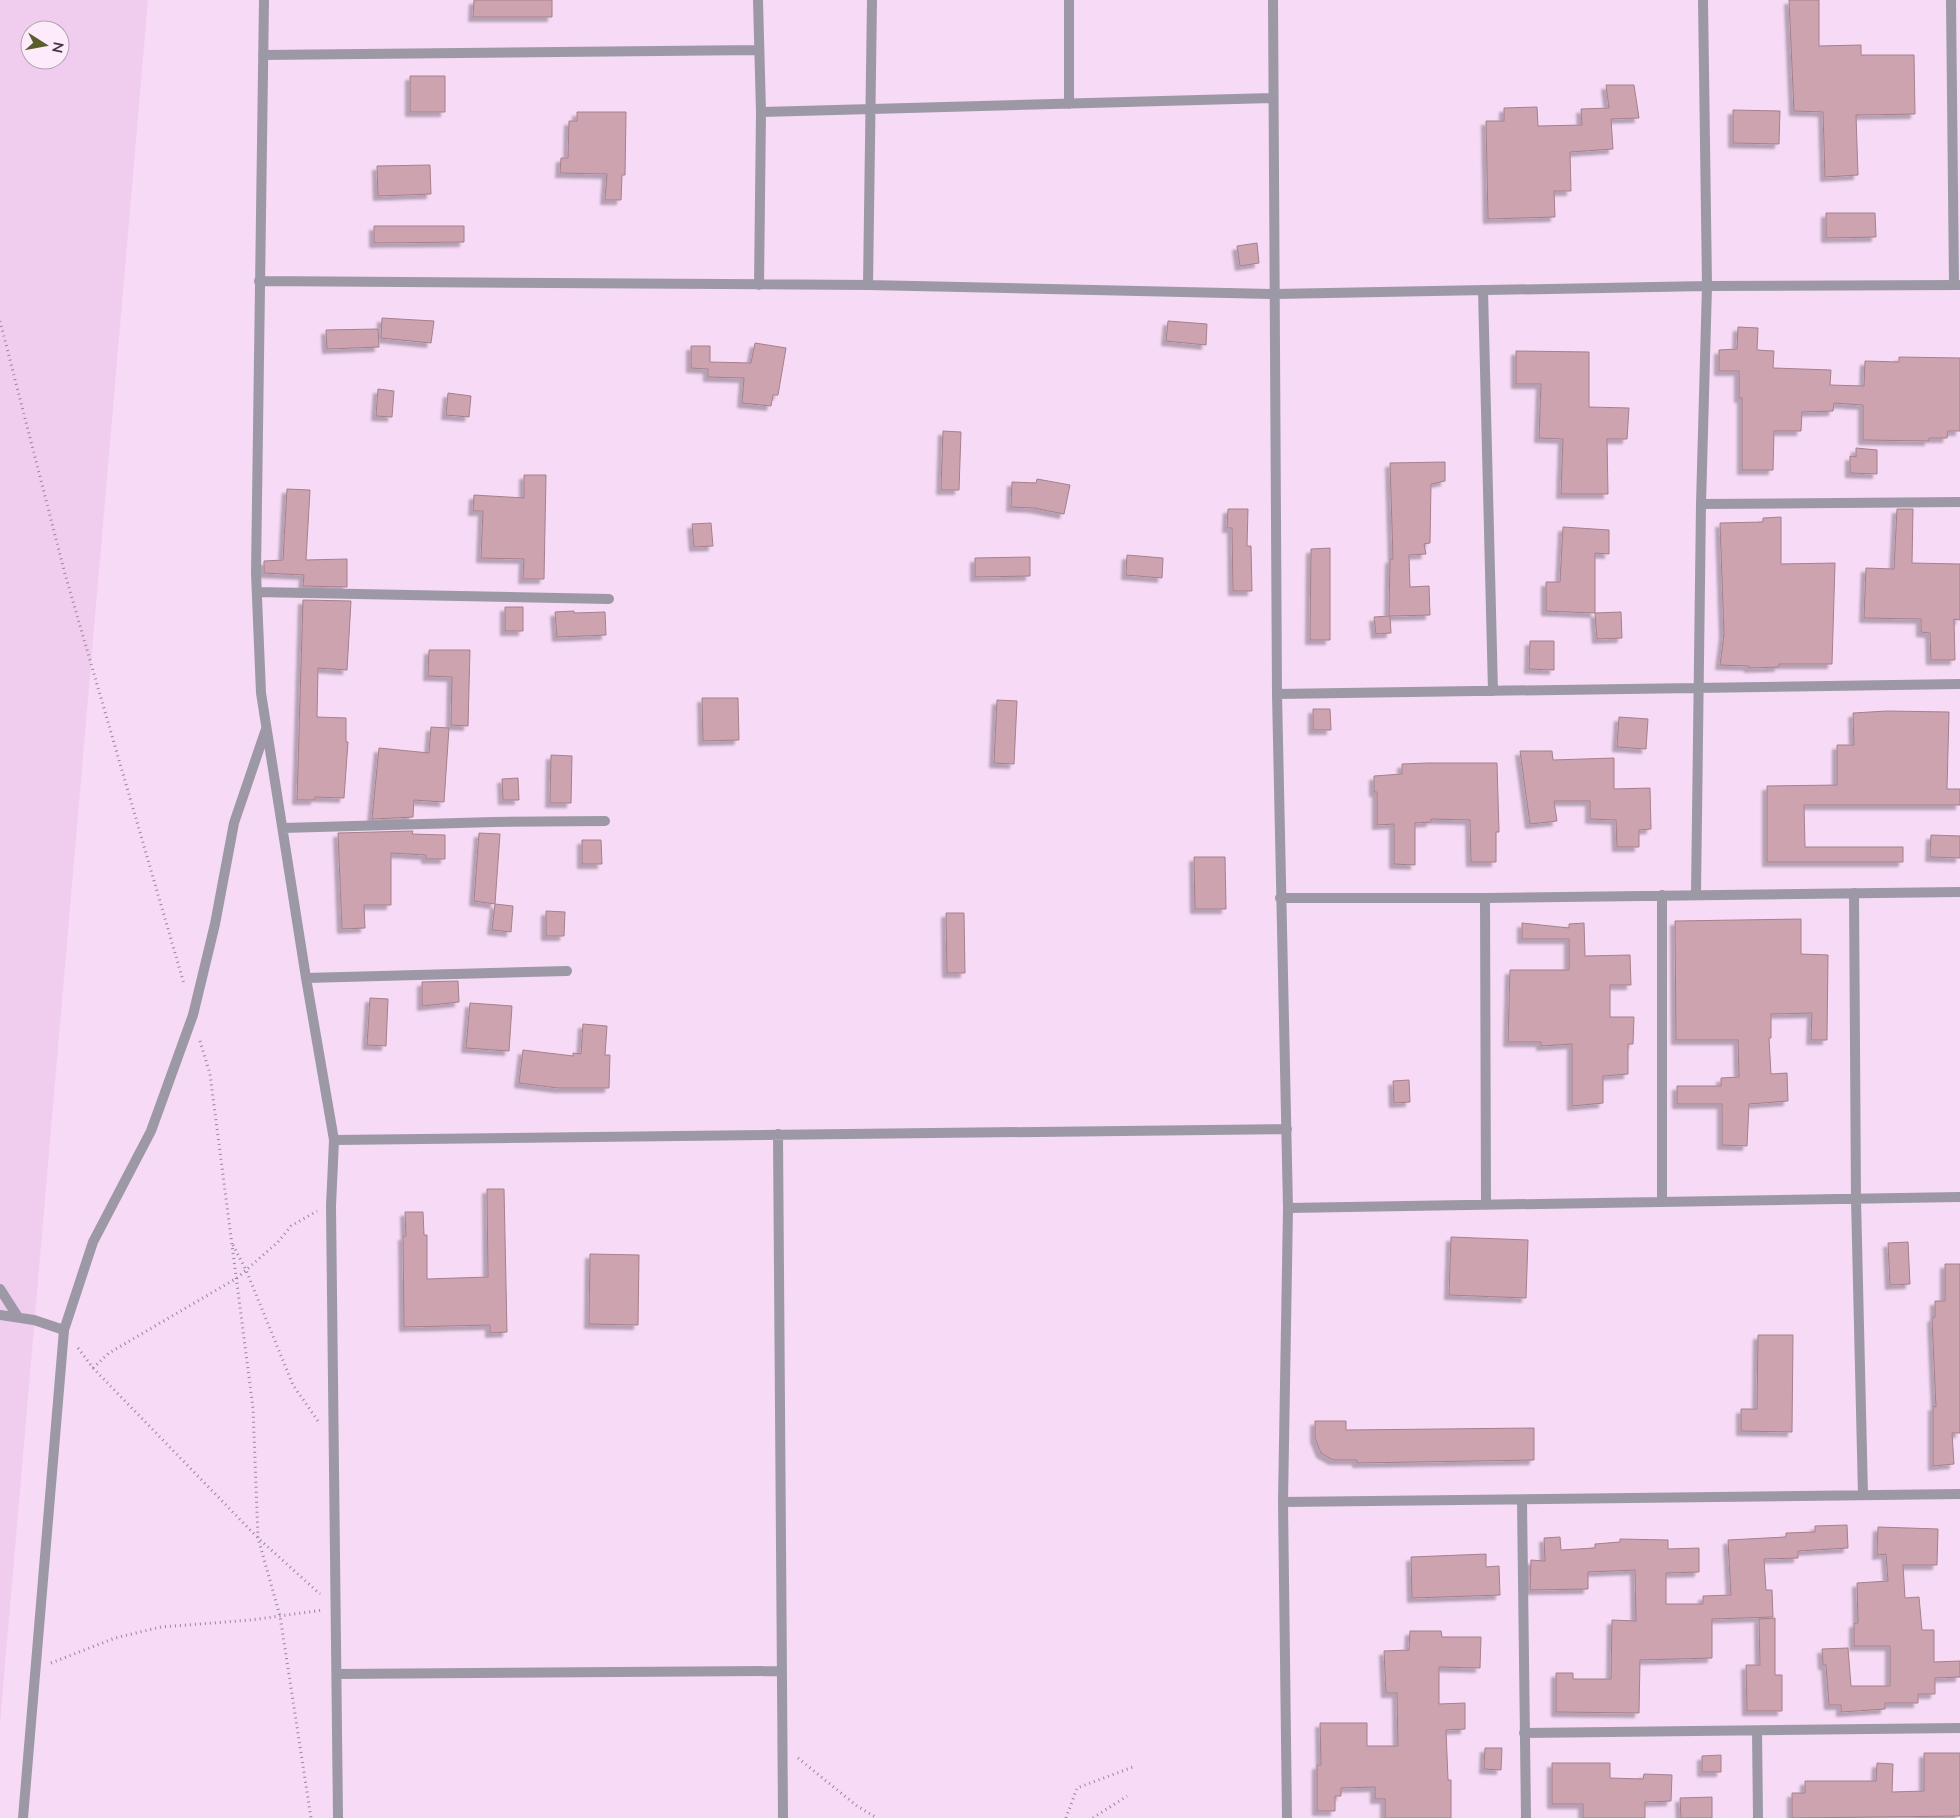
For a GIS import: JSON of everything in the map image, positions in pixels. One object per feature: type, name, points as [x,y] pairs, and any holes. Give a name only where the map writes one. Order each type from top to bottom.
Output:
[{"type":"street","points":[[264,0],[259,281],[257,592],[260,693],[334,1140],[331,1206],[338,1818]]},
{"type":"street","points":[[758,0],[761,112],[759,285]]},
{"type":"street","points":[[868,285],[872,110],[872,0]]},
{"type":"street","points":[[1069,0],[1070,104]]},
{"type":"street","points":[[1273,0],[1277,694],[1288,1208],[1284,1502],[1287,1818]]},
{"type":"street","points":[[1696,894],[1707,286],[1703,0]]},
{"type":"street","points":[[259,281],[868,285],[1275,294],[1707,286],[1957,285],[1956,92],[1950,0]]},
{"type":"street","points":[[263,55],[759,50]]},
{"type":"street","points":[[761,112],[1273,98]]},
{"type":"street","points":[[1483,290],[1493,691]]},
{"type":"street","points":[[1702,504],[1960,502]]},
{"type":"street","points":[[257,592],[609,599]]},
{"type":"street","points":[[1277,694],[1960,684]]},
{"type":"street","points":[[23,1818],[64,1330],[93,1242],[152,1131],[193,1015],[215,924],[234,822],[266,728]]},
{"type":"street","points":[[282,828],[605,821]]},
{"type":"street","points":[[1280,898],[1485,898],[1960,892]]},
{"type":"street","points":[[1854,893],[1856,1199],[1863,1495]]},
{"type":"street","points":[[1662,895],[1662,1202]]},
{"type":"street","points":[[1485,898],[1486,1205]]},
{"type":"street","points":[[306,978],[567,971]]},
{"type":"street","points":[[334,1140],[1287,1129]]},
{"type":"street","points":[[778,1134],[783,1818]]},
{"type":"street","points":[[1288,1208],[1960,1197]]},
{"type":"street","points":[[0,1289],[18,1317]]},
{"type":"street","points":[[0,1315],[18,1317],[64,1330]]},
{"type":"street","points":[[1284,1502],[1522,1501],[1960,1494]]},
{"type":"street","points":[[1522,1501],[1526,1818]]},
{"type":"street","points":[[337,1674],[781,1671]]},
{"type":"street","points":[[1524,1733],[1960,1728]]},
{"type":"street","points":[[1757,1731],[1758,1818]]},
{"type":"path","points":[[0,321],[65,574],[185,986]]},
{"type":"path","points":[[193,1015],[210,1074],[253,1408],[258,1538],[280,1616],[311,1818]]},
{"type":"path","points":[[93,1368],[109,1353],[236,1278],[278,1242],[291,1226],[315,1212],[331,1206]]},
{"type":"path","points":[[232,1242],[246,1270],[293,1385],[319,1422],[334,1430]]},
{"type":"path","points":[[64,1330],[93,1368],[258,1538],[336,1608]]},
{"type":"path","points":[[35,1670],[115,1638],[161,1627],[280,1616],[336,1608]]},
{"type":"path","points":[[796,1757],[857,1806],[877,1818]]},
{"type":"path","points":[[1066,1818],[1077,1788],[1132,1766]]},
{"type":"path","points":[[1094,1818],[1127,1796]]},
{"type":"shaded area","points":[[0,0],[148,0],[0,1723]]},
{"type":"building","points":[[474,0],[552,0],[552,17],[473,17]]},
{"type":"building","points":[[1789,0],[1819,0],[1819,46],[1861,45],[1861,55],[1914,55],[1915,114],[1856,115],[1858,175],[1825,177],[1823,112],[1794,111]]},
{"type":"building","points":[[410,76],[445,76],[445,112],[410,112]]},
{"type":"building","points":[[1606,85],[1634,85],[1639,118],[1611,119],[1613,149],[1570,152],[1571,191],[1554,191],[1555,217],[1488,219],[1486,121],[1504,121],[1504,108],[1537,107],[1538,126],[1582,125],[1581,109],[1609,108]]},
{"type":"building","points":[[1733,110],[1780,111],[1779,144],[1733,143]]},
{"type":"building","points":[[577,112],[626,112],[625,175],[622,175],[621,200],[605,200],[607,174],[560,173],[561,158],[568,158],[569,121],[577,121]]},
{"type":"building","points":[[430,165],[431,194],[378,196],[377,166]]},
{"type":"building","points":[[1826,213],[1875,213],[1876,237],[1826,238]]},
{"type":"building","points":[[374,226],[464,226],[464,242],[374,243]]},
{"type":"building","points":[[1257,243],[1259,263],[1240,266],[1237,246]]},
{"type":"building","points":[[382,318],[434,321],[431,343],[381,338]]},
{"type":"building","points":[[1168,321],[1207,324],[1206,345],[1166,341]]},
{"type":"building","points":[[1738,327],[1758,328],[1757,350],[1774,351],[1773,368],[1831,370],[1830,385],[1864,386],[1865,361],[1899,362],[1899,357],[1960,358],[1960,431],[1948,431],[1947,438],[1929,438],[1929,441],[1863,440],[1863,405],[1834,403],[1833,411],[1802,412],[1801,431],[1774,431],[1773,470],[1742,470],[1742,398],[1739,398],[1739,371],[1719,371],[1719,350],[1737,349]]},
{"type":"building","points":[[378,329],[379,347],[327,349],[326,330]]},
{"type":"building","points":[[755,343],[786,348],[778,395],[773,395],[771,406],[742,403],[744,378],[708,377],[708,369],[691,368],[691,346],[710,346],[710,362],[751,363]]},
{"type":"building","points":[[1516,351],[1589,352],[1589,407],[1629,408],[1627,439],[1607,439],[1608,494],[1561,494],[1563,439],[1539,438],[1541,384],[1516,384]]},
{"type":"building","points":[[378,389],[394,391],[392,417],[376,416]]},
{"type":"building","points":[[448,393],[471,396],[469,417],[446,415]]},
{"type":"building","points":[[943,431],[961,432],[959,490],[941,490]]},
{"type":"building","points":[[1856,448],[1877,450],[1877,474],[1850,473],[1850,456],[1856,457]]},
{"type":"building","points":[[1445,462],[1445,481],[1431,484],[1430,543],[1424,544],[1426,554],[1409,555],[1410,587],[1429,586],[1430,615],[1390,616],[1391,633],[1376,634],[1374,617],[1389,616],[1390,559],[1393,559],[1390,463]]},
{"type":"building","points":[[524,475],[546,475],[544,579],[523,579],[524,559],[481,558],[483,511],[473,511],[474,495],[524,498]]},
{"type":"building","points":[[1037,479],[1070,485],[1064,514],[1034,508],[1011,507],[1012,482],[1036,483]]},
{"type":"building","points":[[287,489],[310,490],[306,560],[347,559],[347,587],[303,586],[304,575],[264,573],[264,561],[283,560]]},
{"type":"building","points":[[1228,509],[1248,509],[1247,546],[1251,546],[1252,591],[1233,591],[1232,528],[1227,528]]},
{"type":"building","points":[[1897,509],[1913,509],[1912,563],[1960,564],[1960,620],[1954,619],[1955,660],[1931,660],[1930,633],[1921,632],[1921,619],[1864,618],[1866,568],[1894,569]]},
{"type":"building","points":[[1781,517],[1781,564],[1835,563],[1832,664],[1779,664],[1779,667],[1749,668],[1749,666],[1720,665],[1724,634],[1720,523],[1763,522],[1763,518]]},
{"type":"building","points":[[711,523],[713,546],[694,547],[692,524]]},
{"type":"building","points":[[1563,527],[1609,530],[1609,554],[1595,553],[1595,613],[1546,611],[1546,582],[1560,582]]},
{"type":"building","points":[[1330,548],[1330,640],[1310,640],[1311,549]]},
{"type":"building","points":[[1127,555],[1163,558],[1162,578],[1126,575]]},
{"type":"building","points":[[1030,557],[1030,576],[975,577],[975,558]]},
{"type":"building","points":[[303,600],[351,601],[347,670],[318,668],[317,717],[346,718],[346,742],[348,742],[344,798],[315,797],[315,800],[297,800]]},
{"type":"building","points":[[505,607],[523,607],[523,631],[505,631]]},
{"type":"building","points":[[574,611],[574,613],[605,612],[606,635],[557,637],[555,612]]},
{"type":"building","points":[[1621,612],[1622,638],[1597,639],[1595,613]]},
{"type":"building","points":[[1530,641],[1554,641],[1554,670],[1529,669]]},
{"type":"building","points":[[429,650],[470,650],[468,726],[451,725],[452,677],[428,676]]},
{"type":"building","points":[[702,698],[738,698],[739,740],[703,741]]},
{"type":"building","points":[[997,700],[1017,701],[1014,764],[994,763]]},
{"type":"building","points":[[1313,709],[1330,709],[1331,730],[1313,730]]},
{"type":"building","points":[[1887,711],[1949,712],[1947,789],[1960,789],[1960,805],[1804,805],[1805,847],[1903,847],[1903,862],[1767,862],[1767,786],[1837,785],[1837,745],[1854,745],[1853,713]]},
{"type":"building","points":[[1619,717],[1648,719],[1646,749],[1617,747]]},
{"type":"building","points":[[431,727],[449,728],[444,802],[414,800],[413,817],[372,819],[379,748],[429,753]]},
{"type":"building","points":[[1520,751],[1552,751],[1553,760],[1614,758],[1614,789],[1650,788],[1651,829],[1639,830],[1639,847],[1617,847],[1616,820],[1590,819],[1590,801],[1554,801],[1557,821],[1530,824]]},
{"type":"building","points":[[551,755],[572,756],[571,803],[550,803]]},
{"type":"building","points":[[1497,763],[1499,832],[1496,832],[1496,862],[1471,862],[1470,820],[1431,819],[1431,822],[1415,823],[1415,865],[1394,864],[1394,824],[1377,825],[1377,792],[1374,792],[1374,776],[1402,774],[1402,764]]},
{"type":"building","points":[[518,778],[519,800],[503,800],[502,779]]},
{"type":"building","points":[[413,831],[412,834],[445,835],[445,859],[426,859],[426,855],[391,853],[391,905],[364,905],[365,928],[342,929],[338,833]]},
{"type":"building","points":[[479,833],[500,834],[495,904],[474,901]]},
{"type":"building","points":[[1931,835],[1960,836],[1960,858],[1930,857]]},
{"type":"building","points":[[582,840],[601,840],[602,864],[582,864]]},
{"type":"building","points":[[1194,857],[1225,857],[1226,909],[1195,909]]},
{"type":"building","points":[[495,904],[513,906],[511,932],[492,930]]},
{"type":"building","points":[[546,911],[565,912],[564,936],[546,936]]},
{"type":"building","points":[[946,913],[964,913],[965,973],[947,973]]},
{"type":"building","points":[[1801,919],[1801,954],[1828,955],[1827,1040],[1811,1040],[1812,1013],[1771,1014],[1771,1038],[1769,1038],[1771,1074],[1787,1073],[1788,1101],[1749,1104],[1747,1146],[1722,1145],[1722,1104],[1677,1104],[1677,1086],[1721,1086],[1721,1078],[1739,1077],[1738,1040],[1676,1040],[1675,921]]},
{"type":"building","points":[[1522,923],[1569,928],[1569,924],[1584,923],[1585,956],[1630,955],[1631,985],[1610,985],[1610,1017],[1634,1017],[1633,1044],[1628,1044],[1628,1074],[1603,1076],[1603,1103],[1572,1106],[1572,1044],[1541,1046],[1541,1042],[1508,1042],[1510,970],[1569,970],[1569,939],[1522,939]]},
{"type":"building","points":[[458,981],[459,1002],[422,1006],[422,982]]},
{"type":"building","points":[[370,998],[388,999],[386,1046],[367,1045]]},
{"type":"building","points":[[470,1003],[512,1006],[509,1051],[466,1048]]},
{"type":"building","points":[[583,1024],[607,1026],[605,1055],[610,1055],[609,1088],[558,1088],[519,1083],[523,1050],[573,1056],[573,1053],[581,1054]]},
{"type":"building","points":[[1409,1080],[1410,1102],[1394,1103],[1393,1081]]},
{"type":"building","points":[[487,1189],[504,1189],[507,1332],[490,1333],[490,1325],[404,1327],[403,1236],[406,1236],[405,1212],[423,1212],[424,1235],[427,1235],[427,1279],[488,1277]]},
{"type":"building","points":[[1451,1237],[1528,1240],[1526,1298],[1449,1295]]},
{"type":"building","points":[[1908,1242],[1910,1284],[1890,1285],[1888,1243]]},
{"type":"building","points":[[590,1254],[639,1255],[638,1325],[589,1324]]},
{"type":"building","points":[[1945,1264],[1960,1264],[1960,1433],[1952,1433],[1954,1464],[1933,1466],[1933,1406],[1936,1407],[1932,1318],[1935,1317],[1935,1301],[1945,1301]]},
{"type":"building","points":[[1758,1335],[1793,1335],[1792,1432],[1741,1431],[1741,1409],[1757,1409]]},
{"type":"building","points":[[1315,1421],[1346,1421],[1346,1430],[1534,1428],[1534,1460],[1357,1463],[1357,1460],[1333,1460],[1321,1453],[1315,1438]]},
{"type":"building","points":[[1847,1525],[1848,1548],[1798,1551],[1798,1558],[1764,1559],[1766,1590],[1772,1590],[1773,1617],[1712,1619],[1712,1658],[1640,1660],[1639,1713],[1556,1712],[1556,1673],[1573,1673],[1573,1679],[1611,1679],[1612,1620],[1636,1621],[1635,1570],[1588,1572],[1588,1589],[1530,1590],[1531,1560],[1545,1561],[1544,1538],[1560,1537],[1561,1550],[1595,1548],[1595,1544],[1620,1542],[1620,1539],[1668,1540],[1668,1549],[1699,1548],[1699,1572],[1666,1573],[1666,1604],[1703,1604],[1703,1596],[1731,1595],[1728,1540],[1786,1537],[1786,1533],[1815,1532],[1815,1526]]},
{"type":"building","points":[[1878,1527],[1938,1529],[1937,1565],[1903,1565],[1905,1598],[1919,1597],[1922,1630],[1934,1630],[1934,1662],[1960,1661],[1960,1677],[1935,1678],[1935,1694],[1918,1694],[1918,1703],[1885,1703],[1885,1709],[1841,1712],[1841,1705],[1829,1705],[1826,1665],[1823,1665],[1822,1649],[1848,1648],[1851,1686],[1890,1686],[1890,1646],[1854,1646],[1854,1623],[1858,1623],[1857,1583],[1888,1581],[1886,1554],[1877,1555]]},
{"type":"building","points":[[1486,1554],[1486,1567],[1499,1566],[1500,1595],[1412,1598],[1411,1557]]},
{"type":"building","points":[[1775,1618],[1775,1675],[1782,1675],[1782,1711],[1747,1711],[1746,1665],[1760,1665],[1759,1619]]},
{"type":"building","points":[[1410,1631],[1441,1631],[1442,1637],[1481,1637],[1480,1668],[1439,1667],[1439,1704],[1465,1703],[1465,1729],[1446,1730],[1448,1780],[1451,1780],[1451,1818],[1385,1818],[1385,1799],[1375,1799],[1375,1787],[1341,1788],[1341,1796],[1335,1796],[1335,1811],[1317,1811],[1317,1765],[1321,1765],[1320,1723],[1367,1723],[1367,1746],[1398,1746],[1397,1693],[1386,1693],[1384,1651],[1409,1650]]},
{"type":"building","points":[[1485,1748],[1502,1748],[1501,1770],[1484,1769]]},
{"type":"building","points":[[1924,1753],[1960,1753],[1960,1816],[1792,1818],[1792,1793],[1805,1793],[1805,1781],[1876,1781],[1877,1763],[1893,1764],[1892,1792],[1924,1791]]},
{"type":"building","points":[[1721,1755],[1721,1772],[1702,1772],[1702,1756]]},
{"type":"building","points":[[1552,1763],[1610,1763],[1610,1778],[1643,1779],[1644,1774],[1672,1775],[1671,1801],[1645,1802],[1645,1818],[1583,1818],[1583,1804],[1552,1804]]},
{"type":"building","points":[[1712,1797],[1712,1818],[1681,1818],[1680,1798]]}]
